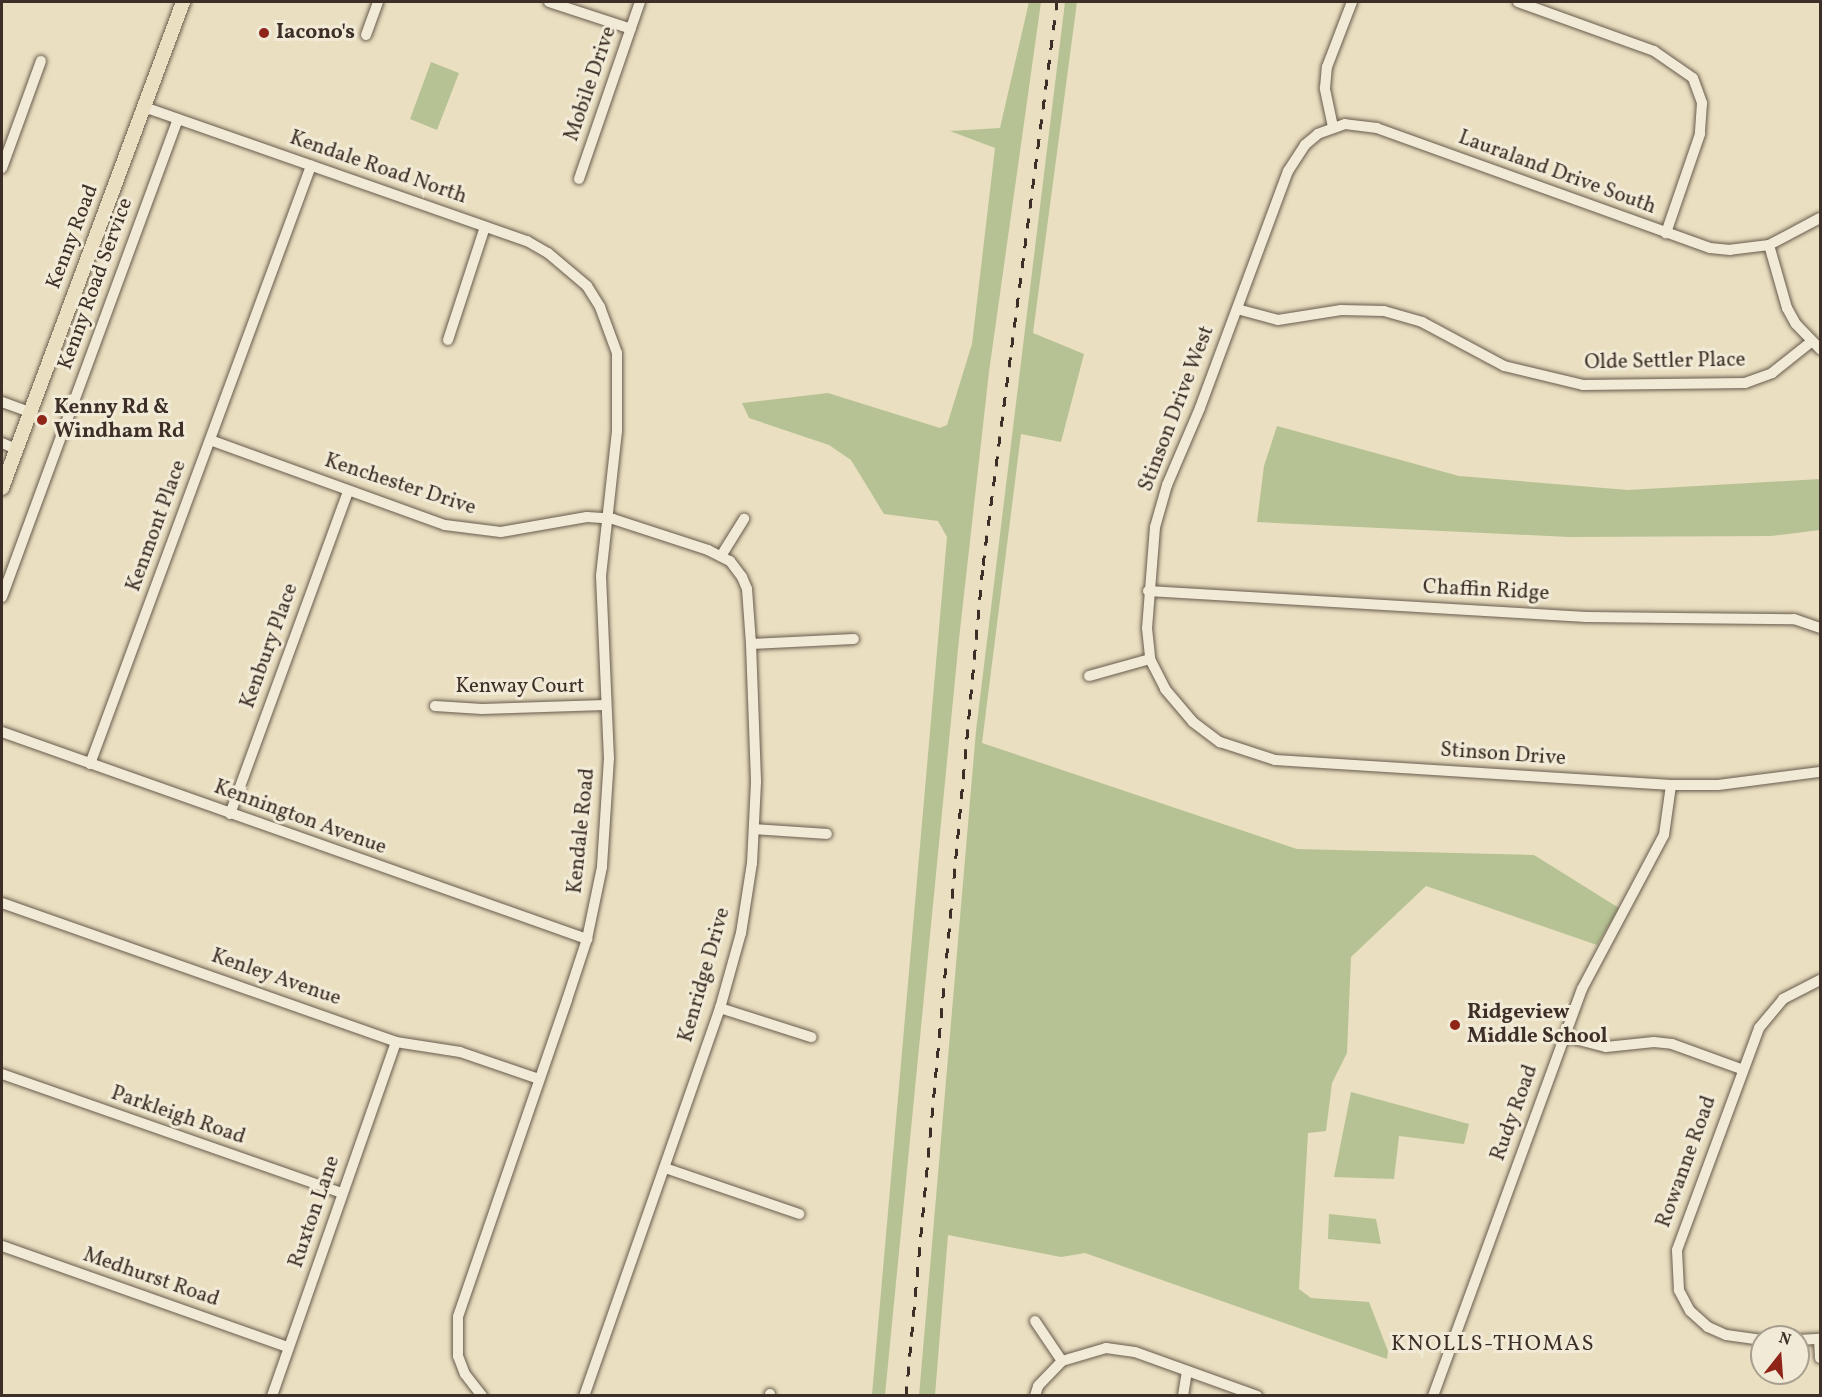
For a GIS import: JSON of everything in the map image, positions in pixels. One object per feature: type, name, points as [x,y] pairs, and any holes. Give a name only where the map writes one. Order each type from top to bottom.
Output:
[{"type":"main road","name":"Kenny Road","points":[[2,488],[183,2]]},
{"type":"street","points":[[366,35],[378,2]]},
{"type":"street","points":[[549,2],[630,29]]},
{"type":"street","name":"Mobile Drive","points":[[579,179],[640,2]]},
{"type":"street","points":[[1333,127],[1325,88],[1327,67],[1352,2]]},
{"type":"street","points":[[1519,2],[1654,51],[1693,78],[1702,103],[1700,134],[1666,234]]},
{"type":"street","points":[[2,168],[41,61]]},
{"type":"street","name":"Kendale Road North","points":[[144,107],[485,226],[549,253],[587,286]]},
{"type":"street","name":"Kenny Road Service","points":[[2,597],[178,119]]},
{"type":"street","name":"Lauraland Drive South","points":[[1333,127],[1359,124],[1377,128],[1666,234],[1730,250],[1769,245]]},
{"type":"street","name":"Stinson Drive West","points":[[1192,722],[1165,690],[1150,659],[1148,591],[1160,505],[1288,171],[1305,145],[1333,127]]},
{"type":"street","name":"Kenmont Place","points":[[90,764],[311,166]]},
{"type":"street","points":[[1816,346],[1787,308],[1769,245],[1821,218]]},
{"type":"street","points":[[448,340],[485,226]]},
{"type":"street","name":"Kendale Road","points":[[482,1395],[465,1374],[458,1356],[458,1317],[587,939],[602,867],[608,812],[600,616],[620,364],[611,330],[587,286]]},
{"type":"street","name":"Olde Settler Place","points":[[1237,309],[1278,320],[1341,310],[1384,311],[1422,322],[1504,366],[1583,385],[1745,383],[1772,373],[1816,346]]},
{"type":"street","points":[[2,402],[29,412]]},
{"type":"street","name":"Kenchester Drive","points":[[210,440],[348,491],[473,531],[501,532],[572,519],[608,519],[640,526],[721,556]]},
{"type":"street","points":[[2,443],[16,449]]},
{"type":"street","name":"Kenbury Place","points":[[230,814],[348,491]]},
{"type":"street","points":[[721,556],[744,519]]},
{"type":"street","name":"Kenridge Drive","points":[[584,1395],[720,1008],[741,933],[754,829],[756,782],[751,644],[747,589],[737,569],[721,556]]},
{"type":"street","name":"Chaffin Ridge","points":[[1148,591],[1586,617],[1794,619],[1821,628]]},
{"type":"street","points":[[751,644],[854,639]]},
{"type":"street","points":[[1089,676],[1150,659]]},
{"type":"street","name":"Kenway Court","points":[[435,706],[605,705]]},
{"type":"street","name":"Stinson Drive","points":[[1192,722],[1227,745],[1275,760],[1671,785],[1718,785],[1821,772]]},
{"type":"street","name":"Kennington Avenue","points":[[2,732],[587,939]]},
{"type":"street","name":"Rudy Road","points":[[1433,1395],[1582,988],[1664,835],[1671,785]]},
{"type":"street","points":[[754,829],[827,834]]},
{"type":"street","name":"Kenley Avenue","points":[[2,903],[396,1042],[460,1052],[539,1079]]},
{"type":"street","name":"Rowanne Road","points":[[1750,1338],[1726,1335],[1708,1327],[1690,1311],[1676,1276],[1680,1237],[1749,1046],[1770,1013],[1783,999],[1821,980]]},
{"type":"street","points":[[720,1008],[811,1037]]},
{"type":"street","points":[[1563,1036],[1606,1047],[1645,1042],[1672,1044],[1741,1069]]},
{"type":"street","name":"Ruxton Lane","points":[[272,1395],[396,1042]]},
{"type":"street","name":"Parkleigh Road","points":[[2,1074],[342,1194]]},
{"type":"street","points":[[665,1168],[800,1214]]},
{"type":"street","name":"Medhurst Road","points":[[2,1246],[288,1347]]},
{"type":"street","points":[[1035,1321],[1062,1361]]},
{"type":"street","points":[[1820,1339],[1821,1358]]},
{"type":"street","points":[[1035,1395],[1038,1386],[1062,1361],[1106,1348],[1135,1352],[1257,1395]]},
{"type":"street","points":[[1183,1395],[1187,1371]]},
{"type":"green space","points":[[1029,2],[1041,2],[989,372],[959,639],[885,1395],[872,1395],[947,537],[938,521],[884,514],[851,460],[829,445],[749,418],[742,403],[828,393],[940,428],[947,425],[972,344],[995,148],[950,131],[1000,128]]},
{"type":"green space","points":[[1065,2],[1077,2],[1033,333],[1084,354],[1061,442],[1021,434],[982,743],[1297,849],[1534,855],[1619,908],[1597,945],[1426,886],[1351,957],[1347,1053],[1332,1083],[1326,1131],[1308,1133],[1299,1289],[1311,1298],[1369,1302],[1388,1351],[1387,1359],[1085,1253],[1061,1257],[948,1235],[935,1395],[919,1396],[976,731]]},
{"type":"green space","points":[[431,62],[459,73],[437,130],[410,119]]},
{"type":"green space","points":[[1277,426],[1459,476],[1628,490],[1820,479],[1820,530],[1771,536],[1569,537],[1257,522],[1264,466]]},
{"type":"green space","points":[[1351,1092],[1469,1124],[1464,1144],[1399,1136],[1394,1179],[1334,1177]]},
{"type":"green space","points":[[1329,1214],[1376,1219],[1381,1244],[1328,1239]]},
{"type":"railway","points":[[906,1396],[983,565],[1057,2]]},
{"type":"place","name":"Iacono's","points":[[264,33]]},
{"type":"place","name":"Kenny Rd & Windham Rd","points":[[42,420]]},
{"type":"place","name":"Ridgeview Middle School","points":[[1455,1025]]},
{"type":"district","name":"KNOLLS-THOMAS","points":[[1493,1345]]}]
